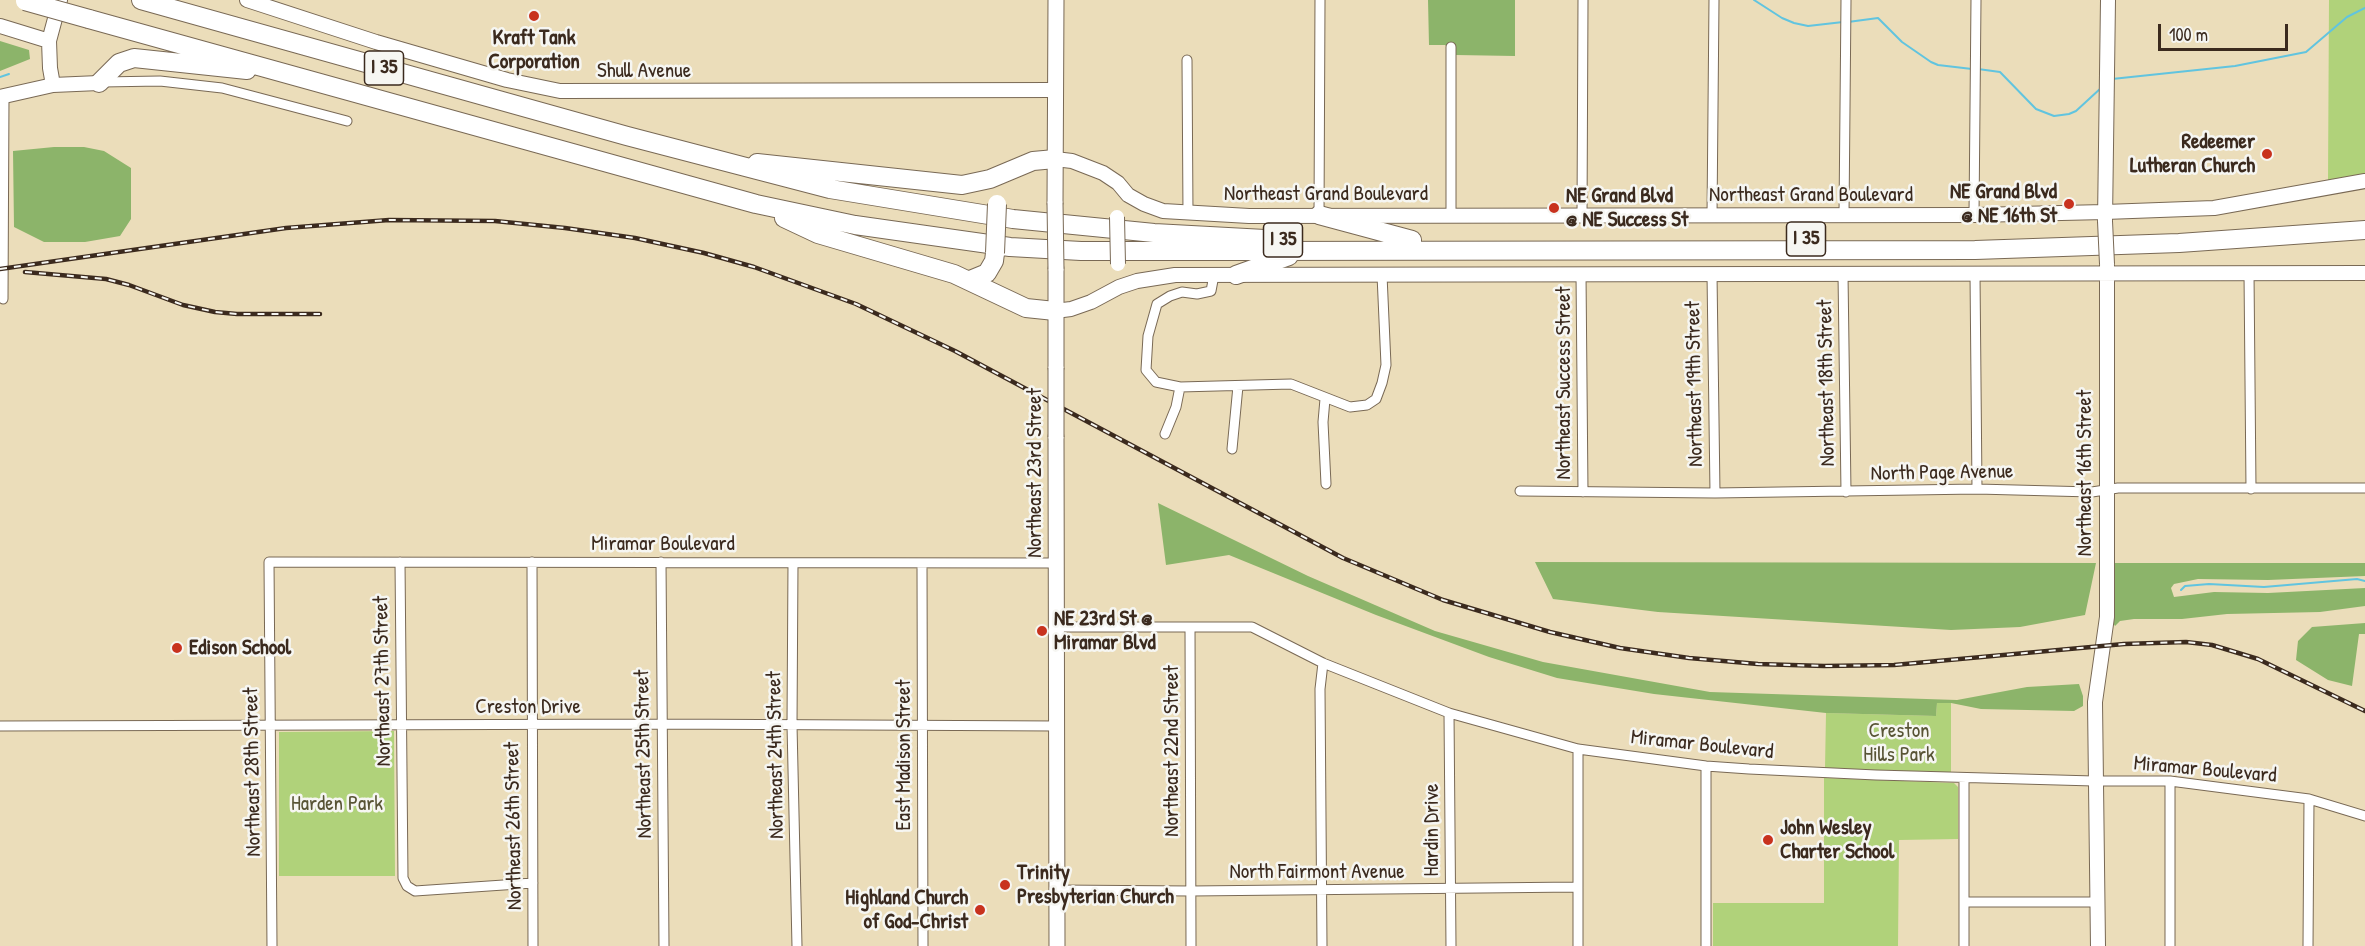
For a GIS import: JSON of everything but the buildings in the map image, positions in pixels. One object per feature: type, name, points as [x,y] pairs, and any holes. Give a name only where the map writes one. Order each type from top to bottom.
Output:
[{"type":"highway","name":"I 35","points":[[24,0],[756,204],[855,225],[1010,247],[1081,251],[1975,250],[2179,243],[2365,230]]},
{"type":"highway","name":"I 35","points":[[141,0],[717,161],[830,189],[1024,220],[1232,238],[1412,240],[2052,237],[2180,232],[2365,219]]},
{"type":"highway","points":[[99,82],[119,63],[134,58],[288,73]]},
{"type":"highway","points":[[717,161],[779,164],[962,185],[979,183],[1033,160],[1055,159]]},
{"type":"highway","points":[[970,280],[987,273],[994,261],[996,192],[992,187],[979,183]]},
{"type":"highway","points":[[756,204],[818,234],[970,280],[1026,308],[1055,310]]},
{"type":"highway","points":[[1320,216],[1412,240]]},
{"type":"highway","points":[[1236,275],[1305,251]]},
{"type":"main road","points":[[53,84],[49,41],[60,0]]},
{"type":"main road","name":"Shull Avenue","points":[[247,0],[386,45],[507,80],[560,91],[1055,90]]},
{"type":"main road","name":"Northeast 23rd Street","points":[[1056,0],[1057,946]]},
{"type":"main road","name":"Northeast 16th Street","points":[[2098,946],[2094,781],[2096,687],[2107,617],[2105,216],[2108,0]]},
{"type":"main road","points":[[0,26],[49,41]]},
{"type":"main road","points":[[2,96],[53,84],[99,82]]},
{"type":"main road","name":"Northeast Grand Boulevard","points":[[1055,159],[1072,161],[1103,173],[1118,183],[1128,195],[1163,212],[1188,214],[2105,216],[2214,208],[2365,181]]},
{"type":"main road","points":[[1119,287],[1117,217],[1128,195]]},
{"type":"main road","points":[[1055,310],[1071,309],[1091,302],[1119,287],[1153,278],[1214,275],[1974,274],[2107,268],[2249,273],[2365,273]]},
{"type":"street","points":[[1320,0],[1320,216]]},
{"type":"street","points":[[1582,216],[1583,0]]},
{"type":"street","points":[[1713,216],[1714,0]]},
{"type":"street","points":[[1844,215],[1846,0]]},
{"type":"street","points":[[1974,215],[1976,0]]},
{"type":"street","points":[[1450,215],[1451,47]]},
{"type":"street","points":[[1187,60],[1188,214]]},
{"type":"street","points":[[99,82],[160,81],[222,88],[347,121]]},
{"type":"street","points":[[2,96],[3,299]]},
{"type":"street","points":[[2249,273],[2251,489]]},
{"type":"street","name":"Northeast Success Street","points":[[1581,274],[1583,492]]},
{"type":"street","name":"Northeast 19th Street","points":[[1712,274],[1715,493]]},
{"type":"street","name":"Northeast 18th Street","points":[[1843,274],[1846,492]]},
{"type":"street","points":[[1974,274],[1977,489]]},
{"type":"street","points":[[1214,275],[1211,291],[1197,294],[1182,292],[1157,304],[1148,336],[1146,370],[1156,382],[1180,387],[1238,386],[1273,382],[1291,384],[1350,407],[1367,405],[1376,399],[1386,365],[1382,275]]},
{"type":"street","points":[[1232,449],[1238,386]]},
{"type":"street","points":[[1165,434],[1176,407],[1180,387]]},
{"type":"street","points":[[1325,399],[1323,422],[1326,484]]},
{"type":"street","name":"North Page Avenue","points":[[1520,491],[1715,493],[1977,489],[2092,492],[2106,490],[2365,489]]},
{"type":"street","name":"Miramar Boulevard","points":[[269,562],[1056,563]]},
{"type":"street","name":"Northeast 28th Street","points":[[269,562],[272,946]]},
{"type":"street","name":"Northeast 27th Street","points":[[400,562],[403,878],[407,886],[415,891],[533,883]]},
{"type":"street","name":"Northeast 26th Street","points":[[532,562],[533,946]]},
{"type":"street","name":"Northeast 25th Street","points":[[661,562],[664,946]]},
{"type":"street","name":"Northeast 24th Street","points":[[793,563],[792,725],[796,946]]},
{"type":"street","name":"East Madison Street","points":[[922,564],[923,946]]},
{"type":"street","name":"Miramar Boulevard","points":[[1056,627],[1252,627],[1323,663],[1449,713],[1578,749],[1706,766],[1964,778],[2170,781],[2309,799],[2365,816]]},
{"type":"street","name":"Northeast 22nd Street","points":[[1190,627],[1191,946]]},
{"type":"street","points":[[1322,946],[1320,689],[1323,663]]},
{"type":"street","name":"Hardin Drive","points":[[1449,713],[1450,946]]},
{"type":"street","name":"Creston Drive","points":[[0,726],[661,724],[1056,726]]},
{"type":"street","points":[[1578,749],[1578,946]]},
{"type":"street","points":[[1706,766],[1706,946]]},
{"type":"street","points":[[1964,778],[1964,946]]},
{"type":"street","points":[[2170,781],[2170,946]]},
{"type":"street","points":[[2308,946],[2309,799]]},
{"type":"street","name":"North Fairmont Avenue","points":[[1056,890],[1450,890],[1578,887]]},
{"type":"street","points":[[1964,902],[2097,902]]},
{"type":"green space","points":[[1428,0],[1515,0],[1515,56],[1456,55],[1445,45],[1429,45]]},
{"type":"green space","points":[[2329,0],[2365,0],[2365,174],[2328,181]]},
{"type":"green space","points":[[0,41],[29,50],[30,59],[0,71]]},
{"type":"green space","points":[[84,147],[104,151],[131,168],[131,219],[120,236],[85,242],[44,242],[14,227],[13,151]]},
{"type":"green space","points":[[1158,503],[1308,576],[1435,631],[1543,662],[1710,692],[1957,700],[2027,687],[2079,684],[2083,706],[2074,711],[1981,709],[1951,703],[1937,703],[1936,716],[1826,713],[1654,694],[1557,678],[1489,657],[1376,615],[1229,555],[1166,565]]},
{"type":"green space","points":[[1535,562],[2096,563],[2085,615],[2020,627],[1951,630],[1658,612],[1553,599]]},
{"type":"green space","points":[[2111,563],[2365,563],[2365,576],[2268,580],[2198,579],[2174,584],[2171,588],[2174,597],[2214,592],[2268,593],[2365,588],[2365,606],[2320,612],[2227,614],[2182,619],[2134,619],[2120,621],[2115,626],[2111,619]]},
{"type":"green space","points":[[2365,623],[2365,634],[2359,634],[2352,686],[2328,680],[2296,660],[2298,641],[2312,627]]},
{"type":"green space","name":"Creston Hills Park","points":[[1937,703],[1951,703],[1951,773],[1825,768],[1826,713],[1936,716]]},
{"type":"green space","name":"Harden Park","points":[[394,731],[395,876],[279,876],[279,732]]},
{"type":"green space","name":"Creston Hills Park","points":[[1824,778],[1954,783],[1958,787],[1958,839],[1899,840],[1898,946],[1713,946],[1713,903],[1824,903]]},
{"type":"waterway","points":[[1754,0],[1794,23],[1808,26],[1843,22]]},
{"type":"waterway","points":[[2112,79],[2235,66],[2306,52],[2347,17],[2365,8]]},
{"type":"waterway","points":[[1848,22],[1878,18],[1902,42],[1931,62],[1972,69]]},
{"type":"waterway","points":[[1978,69],[2000,72],[2036,109],[2054,116],[2076,111],[2101,88]]},
{"type":"waterway","points":[[0,77],[9,74]]},
{"type":"waterway","points":[[2181,590],[2185,586],[2209,584],[2264,587],[2357,579],[2365,581]]},
{"type":"railway","points":[[0,269],[286,228],[389,220],[495,221],[635,238],[754,267],[856,304],[955,351],[1343,558],[1443,600],[1550,632],[1620,648],[1689,658],[1758,664],[1824,666],[1894,665],[2124,644],[2186,642],[2212,645],[2258,659],[2365,711]]},
{"type":"railway","points":[[25,272],[106,279],[183,305],[215,312],[320,314]]},
{"type":"place","name":"Kraft Tank Corporation","points":[[534,16]]},
{"type":"place","name":"Redeemer Lutheran Church","points":[[2267,154]]},
{"type":"place","name":"NE Grand Blvd @ NE 16th St","points":[[2069,204]]},
{"type":"place","name":"NE Grand Blvd @ NE Success St","points":[[1554,208]]},
{"type":"place","name":"NE 23rd St @ Miramar Blvd","points":[[1042,631]]},
{"type":"place","name":"Edison School","points":[[177,648]]},
{"type":"place","name":"John Wesley Charter School","points":[[1768,840]]},
{"type":"place","name":"Trinity Presbyterian Church","points":[[1005,885]]},
{"type":"place","name":"Highland Church of God-Christ","points":[[980,910]]}]
